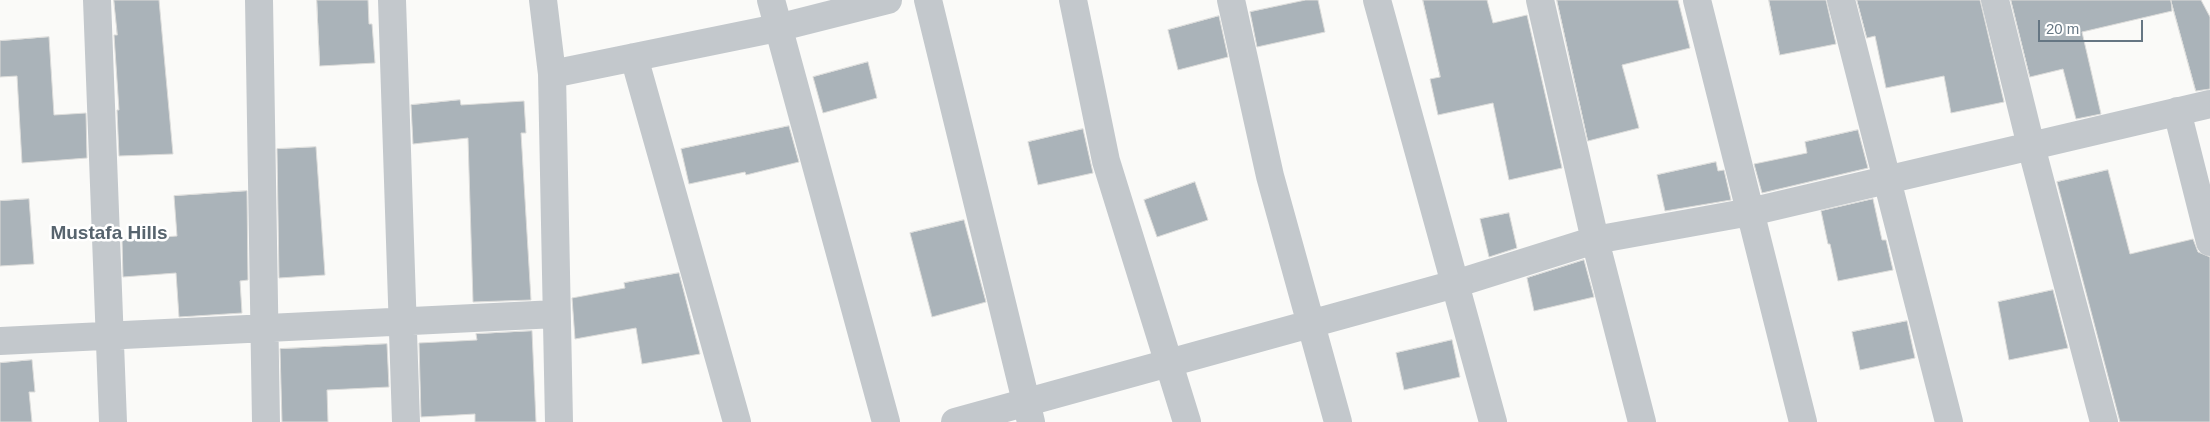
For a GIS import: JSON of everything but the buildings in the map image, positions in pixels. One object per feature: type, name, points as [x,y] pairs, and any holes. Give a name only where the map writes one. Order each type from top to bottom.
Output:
[{"type":"street","points":[[98,0],[113,422]]},
{"type":"street","points":[[259,0],[266,422]]},
{"type":"street","points":[[392,0],[406,422]]},
{"type":"street","points":[[543,0],[552,74],[559,422]]},
{"type":"street","points":[[771,0],[886,422]]},
{"type":"street","points":[[552,74],[778,28],[888,0]]},
{"type":"street","points":[[928,0],[1029,412]]},
{"type":"street","points":[[1073,0],[1106,161],[1187,422]]},
{"type":"street","points":[[1231,0],[1270,176],[1338,422]]},
{"type":"street","points":[[1377,0],[1494,422]]},
{"type":"street","points":[[1540,0],[1595,240],[1642,422]]},
{"type":"street","points":[[1697,0],[1803,422]]},
{"type":"street","points":[[1841,0],[1949,422]]},
{"type":"street","points":[[1995,0],[2031,146],[2104,422]]},
{"type":"street","points":[[634,57],[737,422]]},
{"type":"street","points":[[955,422],[1029,412],[1168,364],[1455,284],[1595,240],[1750,212],[2210,104]]},
{"type":"street","points":[[2177,112],[2210,242]]},
{"type":"street","points":[[0,341],[556,314]]},
{"type":"district","name":"Mustafa Hills","points":[[109,234]]}]
